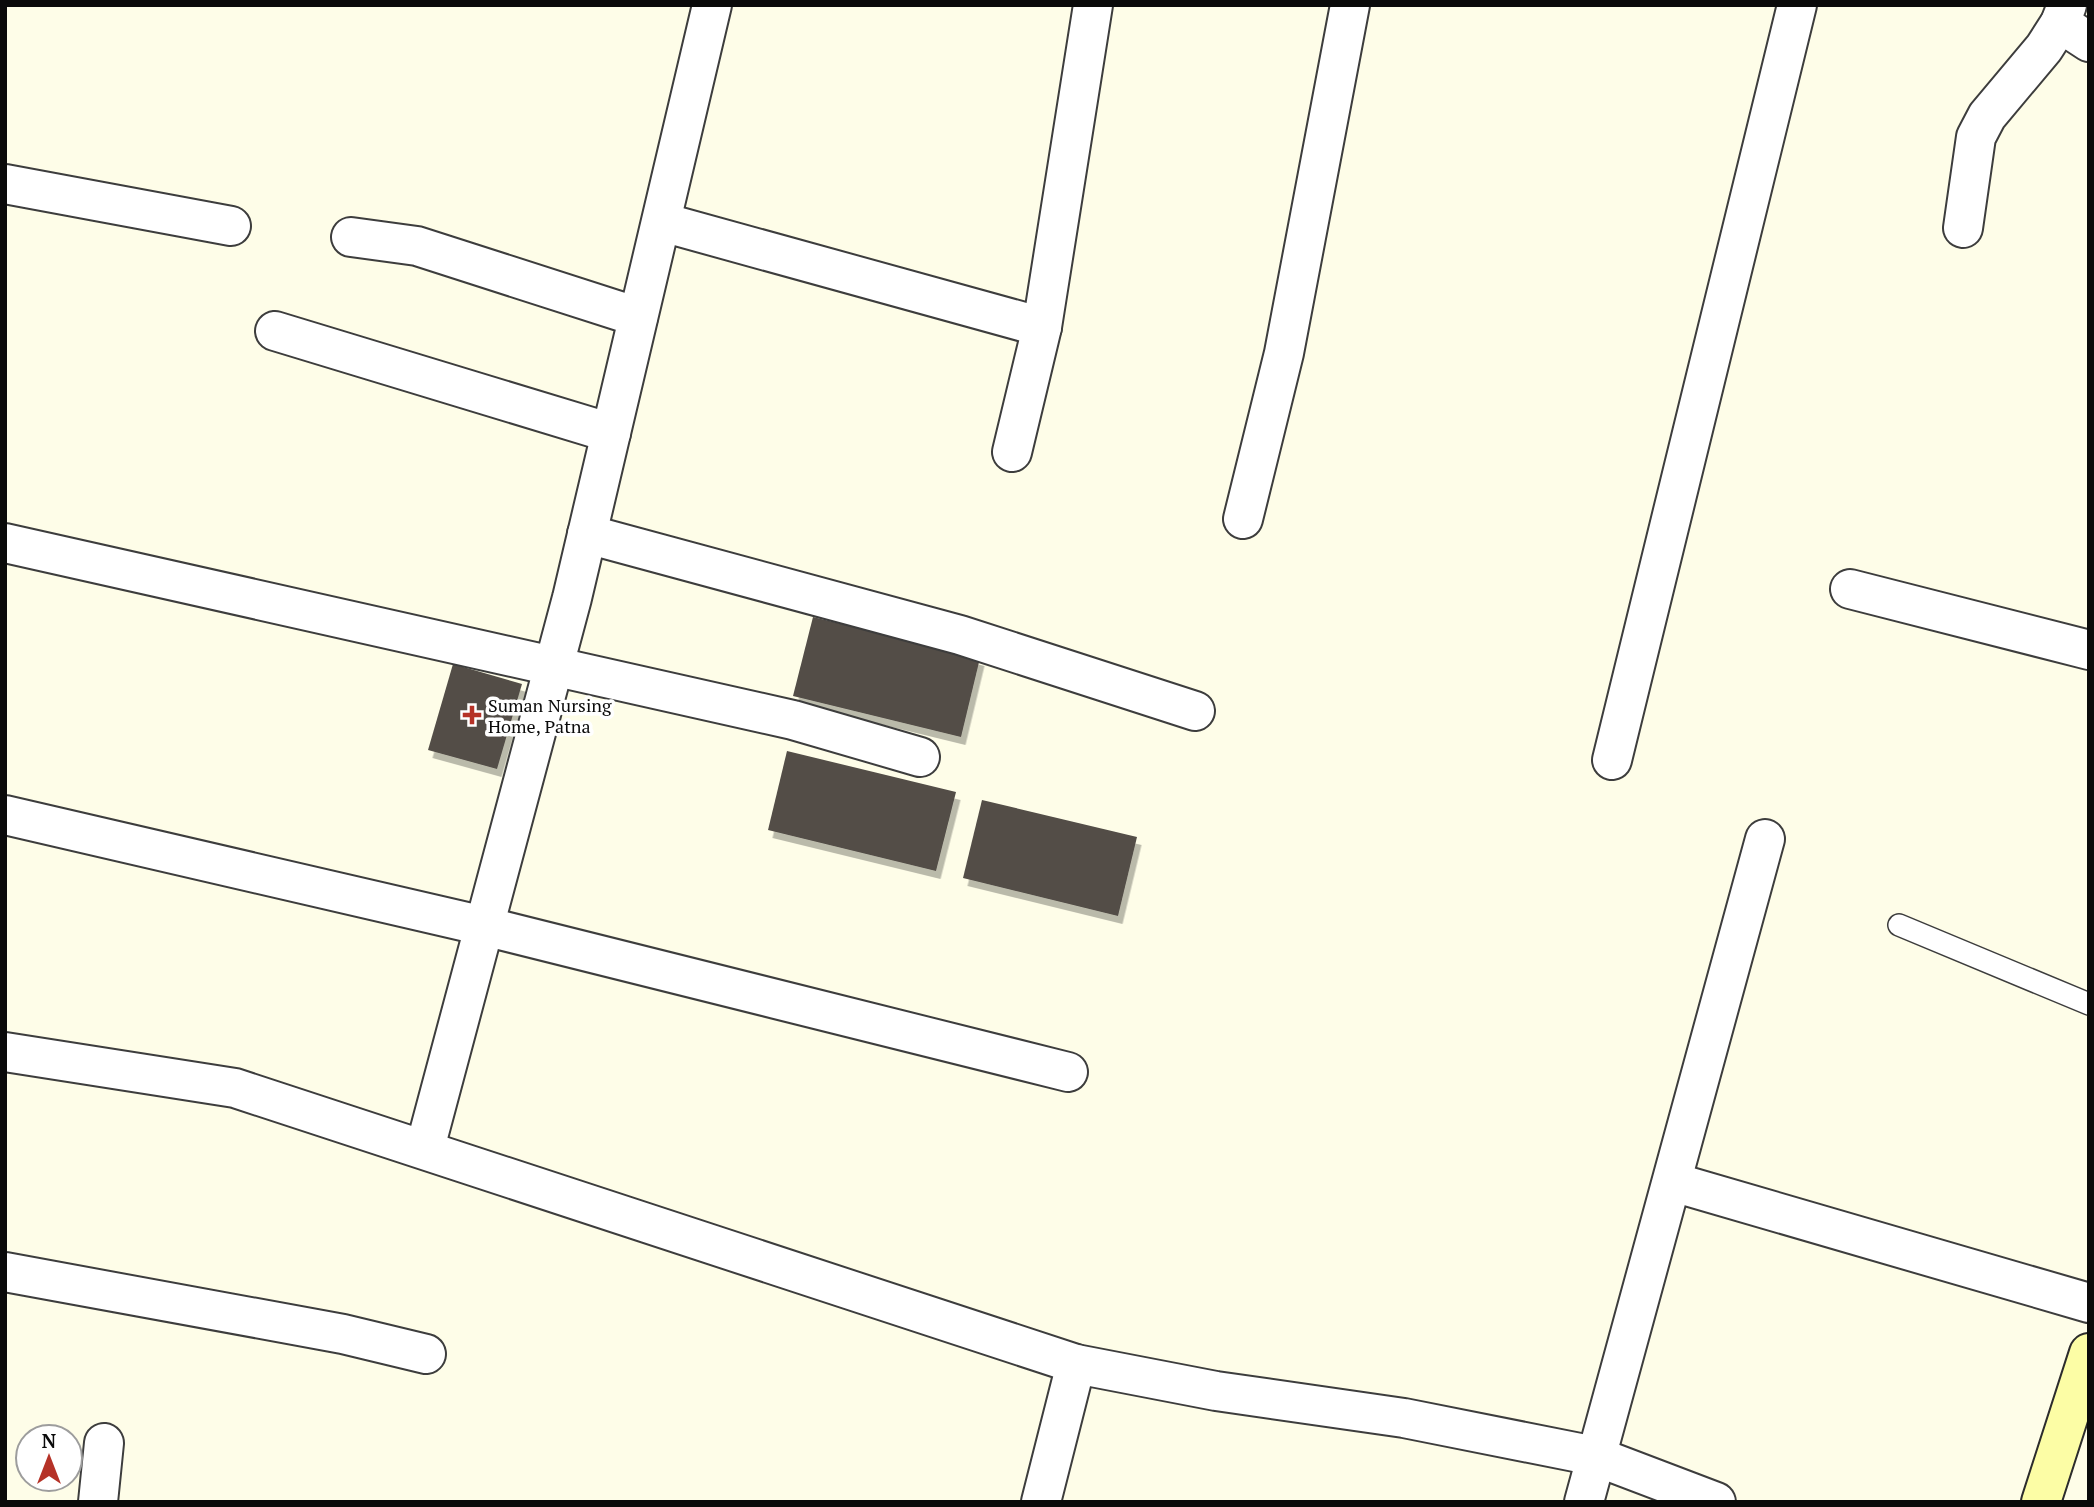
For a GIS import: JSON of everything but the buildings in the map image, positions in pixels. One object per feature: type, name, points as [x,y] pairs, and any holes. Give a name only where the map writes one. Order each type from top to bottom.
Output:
[{"type":"street","points":[[425,1149],[587,534],[712,5]]},
{"type":"street","points":[[1012,452],[1042,327],[1093,5]]},
{"type":"street","points":[[1243,519],[1284,353],[1350,5]]},
{"type":"street","points":[[1612,760],[1797,5]]},
{"type":"street","points":[[1963,228],[1976,137],[1987,116],[2044,48],[2072,23]]},
{"type":"street","points":[[5,184],[231,226]]},
{"type":"street","points":[[662,222],[1042,327]]},
{"type":"street","points":[[351,237],[417,246],[638,317]]},
{"type":"street","points":[[275,331],[611,433]]},
{"type":"street","points":[[587,534],[960,635],[1195,711]]},
{"type":"street","points":[[5,543],[793,720],[920,757]]},
{"type":"street","points":[[1850,589],[2089,650]]},
{"type":"street","points":[[5,815],[484,926],[1068,1072]]},
{"type":"street","points":[[1584,1502],[1765,839]]},
{"type":"street","points":[[5,1052],[235,1088],[1076,1364],[1216,1391],[1404,1418],[1595,1456],[1716,1502]]},
{"type":"street","points":[[1672,1182],[2089,1303]]},
{"type":"street","points":[[5,1272],[343,1334],[426,1354]]},
{"type":"street","points":[[2042,1502],[2089,1353]]},
{"type":"street","points":[[1041,1502],[1076,1364]]},
{"type":"street","points":[[98,1502],[104,1443]]},
{"type":"lane","points":[[1899,925],[2089,1004]]},
{"type":"place","name":"Suman Nursing Home, Patna","points":[[472,715]]}]
